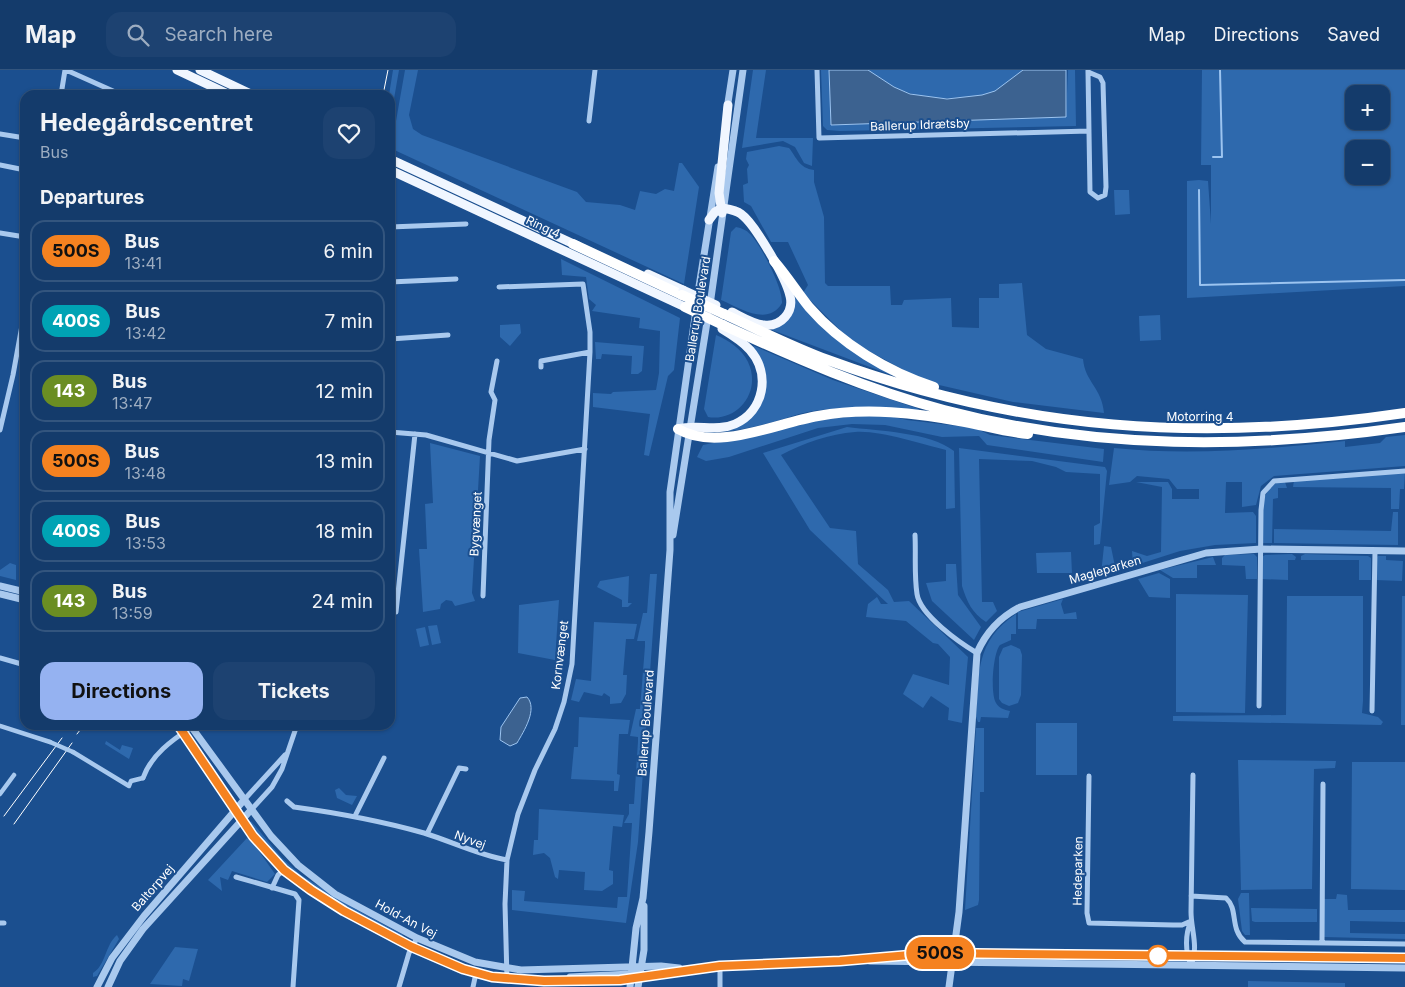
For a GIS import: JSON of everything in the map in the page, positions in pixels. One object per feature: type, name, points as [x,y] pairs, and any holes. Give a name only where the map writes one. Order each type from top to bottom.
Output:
[{"type":"highway","points":[[573,244],[814,365],[899,397],[990,421],[1066,434]]},
{"type":"highway","points":[[774,261],[810,308],[844,339],[875,360],[918,382],[996,408]]},
{"type":"highway","points":[[724,319],[853,369],[902,385],[996,408]]},
{"type":"highway","name":"Motorring 4","points":[[996,408],[1068,421],[1121,427],[1214,430],[1294,426],[1405,414]]},
{"type":"highway","points":[[678,428],[727,436],[818,416],[871,411],[919,415],[1012,432],[1066,434]]},
{"type":"highway","name":"Motorring 4","points":[[1066,434],[1147,442],[1216,444],[1297,439],[1405,427]]},
{"type":"main road","points":[[177,70],[219,90]]},
{"type":"main road","points":[[200,70],[242,90]]},
{"type":"main road","points":[[723,211],[719,193],[728,105]]},
{"type":"main road","name":"Ring 4","points":[[395,161],[573,244]]},
{"type":"main road","name":"Ring 4","points":[[395,172],[683,299],[724,319]]},
{"type":"main road","points":[[709,220],[723,211],[741,214],[756,229],[774,261],[791,301],[787,314],[782,320],[770,326],[724,319]]},
{"type":"main road","points":[[691,431],[735,424],[755,408],[761,394],[762,379],[754,356],[736,338],[724,319]]},
{"type":"street","points":[[62,90],[66,70],[111,90]]},
{"type":"street","points":[[589,121],[595,70]]},
{"type":"street","name":"Ballerup Boulevard","points":[[638,987],[645,928],[643,898],[670,550],[670,492],[709,220],[733,70]]},
{"type":"street","name":"Ballerup Boulevard","points":[[670,550],[691,431],[743,70]]},
{"type":"street","name":"Ballerup Idrætsby","points":[[817,70],[819,138],[1089,131]]},
{"type":"street","points":[[1088,71],[1100,77],[1103,83],[1106,187],[1105,195],[1098,198],[1090,192],[1089,131],[1088,71]]},
{"type":"street","points":[[0,134],[20,137]]},
{"type":"street","points":[[0,165],[20,169]]},
{"type":"street","points":[[395,227],[466,224]]},
{"type":"street","points":[[0,233],[20,237]]},
{"type":"street","points":[[395,282],[456,279]]},
{"type":"street","name":"Kornvænget","points":[[498,287],[583,284],[590,332],[573,644],[568,687],[555,729],[535,770],[518,814],[508,860],[507,979]]},
{"type":"street","points":[[0,430],[20,332]]},
{"type":"street","points":[[395,339],[448,336]]},
{"type":"street","points":[[541,367],[541,361],[590,352]]},
{"type":"street","name":"Bygvænget","points":[[483,596],[490,454],[489,440],[495,400],[491,392],[497,361]]},
{"type":"street","points":[[395,432],[415,434],[517,461],[585,449]]},
{"type":"street","points":[[396,612],[415,434]]},
{"type":"street","points":[[1259,706],[1261,510],[1263,493],[1274,481],[1405,471]]},
{"type":"street","points":[[915,535],[917,595],[922,606],[958,642],[977,653]]},
{"type":"street","name":"Magleparken","points":[[949,987],[959,912],[977,653],[990,630],[1005,615],[1020,608],[1206,554],[1261,549],[1405,551]]},
{"type":"street","points":[[1372,711],[1375,551]]},
{"type":"street","points":[[0,586],[20,591]]},
{"type":"street","points":[[0,594],[20,599]]},
{"type":"street","points":[[0,658],[20,664]]},
{"type":"street","points":[[0,726],[50,742],[72,752],[129,786],[131,781],[143,778],[156,756],[186,730]]},
{"type":"street","name":"Hold-An Vej","points":[[181,730],[241,819],[264,849],[284,870],[344,911],[412,947],[476,973],[545,983],[631,977],[641,967],[692,969]]},
{"type":"street","name":"Hold-An Vej","points":[[194,730],[282,850],[320,883],[416,938],[462,958],[506,968],[631,977],[720,966],[840,961],[1405,968]]},
{"type":"street","points":[[251,810],[272,787],[282,769],[285,755],[295,730]]},
{"type":"street","points":[[244,800],[285,755]]},
{"type":"street","points":[[355,816],[384,758]]},
{"type":"street","points":[[427,834],[459,768],[466,769]]},
{"type":"street","points":[[1,791],[14,775]]},
{"type":"street","points":[[1191,965],[1187,956],[1187,929],[1191,920],[1193,775]]},
{"type":"street","name":"Hedeparken","points":[[1089,776],[1087,913],[1089,923],[1173,925],[1191,920]]},
{"type":"street","points":[[1322,943],[1323,784]]},
{"type":"street","name":"Baltorpvej","points":[[97,987],[112,958],[139,922],[244,800]]},
{"type":"street","name":"Nyvej","points":[[287,801],[294,807],[355,816],[427,834],[486,856],[508,860]]},
{"type":"street","name":"Baltorpvej","points":[[108,987],[120,961],[142,929],[251,810]]},
{"type":"street","points":[[272,888],[278,875],[284,870]]},
{"type":"street","points":[[236,877],[295,894],[299,900],[293,987]]},
{"type":"street","points":[[1191,896],[1226,898],[1232,907],[1238,936],[1245,942],[1405,944]]},
{"type":"street","name":"Ballerup Boulevard","points":[[631,977],[636,928],[643,898]]},
{"type":"street","points":[[1191,920],[1195,929],[1195,956],[1191,965]]},
{"type":"street","points":[[399,987],[416,938]]},
{"type":"street","name":"Hold-An Vej","points":[[840,961],[889,956],[954,953],[1405,958]]},
{"type":"street","points":[[720,966],[720,987]]},
{"type":"street","points":[[473,987],[476,973]]},
{"type":"shaded area","points":[[393,70],[399,70],[395,93],[395,90],[390,90]]},
{"type":"shaded area","points":[[405,70],[418,70],[409,115],[413,129],[422,135],[577,192],[586,202],[620,205],[635,210],[640,191],[656,194],[665,189],[674,191],[679,163],[682,163],[699,187],[684,284],[395,150],[396,121]]},
{"type":"shaded area","points":[[753,70],[766,70],[756,138],[813,138],[812,166],[804,163],[795,147],[783,141],[742,148]]},
{"type":"shaded area","points":[[821,70],[829,70],[831,125],[1066,117],[1068,70],[1075,70],[1076,126],[827,130],[823,126]]},
{"type":"shaded area","points":[[829,70],[868,70],[894,87],[910,94],[947,99],[982,95],[995,91],[1023,70],[1066,70],[1066,117],[831,125]]},
{"type":"shaded area","points":[[868,70],[1023,70],[992,93],[980,96],[939,98],[926,97],[902,90],[890,85]]},
{"type":"shaded area","points":[[1202,70],[1405,70],[1405,286],[1187,298],[1187,181],[1208,181],[1211,224],[1211,165],[1201,165]]},
{"type":"shaded area","points":[[779,146],[789,148],[802,165],[814,170],[814,182],[824,217],[825,283],[828,286],[890,286],[891,305],[902,305],[904,300],[951,298],[952,327],[979,328],[979,298],[999,298],[999,284],[1022,283],[1027,335],[1046,349],[1083,359],[1087,374],[1103,404],[1104,413],[1013,402],[926,382],[847,337],[803,293],[808,285],[788,242],[771,242],[751,206],[744,202],[743,185],[748,183],[747,169],[749,165],[746,159],[747,152]]},
{"type":"shaded area","points":[[1114,190],[1129,190],[1130,214],[1115,215]]},
{"type":"shaded area","points":[[736,227],[745,230],[755,240],[779,287],[782,303],[769,314],[753,314],[721,300],[731,232]]},
{"type":"shaded area","points":[[561,259],[680,318],[674,370],[668,376],[649,456],[644,455],[650,414],[593,407],[593,393],[611,394],[613,392],[656,390],[659,373],[660,331],[639,328],[640,318],[592,311],[596,305],[589,299],[586,277],[562,275]]},
{"type":"shaded area","points":[[793,291],[817,319],[891,372],[891,375],[772,330],[773,327],[784,322],[791,314],[794,304]]},
{"type":"shaded area","points":[[1160,315],[1161,340],[1140,341],[1139,316]]},
{"type":"shaded area","points":[[520,324],[521,333],[510,346],[500,337],[500,325]]},
{"type":"shaded area","points":[[716,335],[734,346],[745,357],[752,373],[752,384],[744,402],[738,409],[729,415],[708,417],[704,409]]},
{"type":"shaded area","points":[[595,342],[644,346],[642,371],[638,374],[631,374],[632,356],[602,354],[601,359],[596,359]]},
{"type":"shaded area","points":[[754,346],[833,380],[919,409],[918,412],[858,408],[827,409],[799,414],[742,429],[706,433],[706,431],[735,427],[747,421],[764,396],[752,349]]},
{"type":"shaded area","points":[[880,414],[907,420],[975,428],[990,435],[1104,449],[1103,462],[987,445],[979,436],[942,437],[885,425],[852,424],[818,428],[729,457],[706,461],[697,457],[703,445],[801,425],[808,421]]},
{"type":"shaded area","points":[[847,427],[918,436],[944,445],[954,451],[955,508],[946,509],[946,450],[888,435],[855,432],[817,440],[781,455],[830,528],[856,531],[858,564],[888,590],[894,602],[909,601],[968,657],[962,723],[948,720],[949,708],[931,696],[923,708],[903,694],[913,674],[949,685],[950,657],[938,644],[933,643],[906,621],[866,617],[868,604],[877,597],[881,604],[888,604],[810,530],[763,453]]},
{"type":"shaded area","points":[[1405,435],[1405,466],[1274,476],[1261,486],[1256,505],[1242,507],[1242,482],[1226,482],[1225,513],[1253,512],[1256,516],[1256,543],[1215,545],[1180,551],[1133,566],[1132,551],[1147,556],[1161,552],[1162,487],[1136,482],[1168,482],[1172,489],[1172,499],[1199,499],[1199,489],[1177,489],[1169,479],[1137,476],[1130,482],[1109,485],[1114,448],[1201,451],[1258,449],[1345,441],[1345,447],[1380,443],[1386,437]]},
{"type":"shaded area","points":[[430,443],[480,456],[472,593],[475,601],[455,606],[452,601],[446,600],[441,604],[440,609],[423,612],[419,549],[427,549],[425,504],[433,503]]},
{"type":"shaded area","points":[[959,448],[1105,467],[1107,471],[1100,544],[1094,545],[1094,526],[1100,523],[1100,474],[1066,472],[1056,467],[1032,461],[979,459],[982,602],[993,602],[997,611],[986,622],[971,607],[962,586]]},
{"type":"shaded area","points":[[1405,472],[1404,489],[1400,489],[1399,509],[1391,509],[1391,488],[1293,487],[1294,480]]},
{"type":"shaded area","points":[[1277,482],[1285,482],[1287,488],[1278,488],[1278,498],[1273,499],[1272,543],[1262,543],[1261,517],[1263,501],[1271,487]]},
{"type":"shaded area","points":[[1393,512],[1398,512],[1398,545],[1274,543],[1274,529],[1391,531]]},
{"type":"shaded area","points":[[1104,546],[1111,547],[1116,571],[1101,574]]},
{"type":"shaded area","points":[[1071,552],[1072,573],[1037,573],[1036,553]]},
{"type":"shaded area","points":[[1254,554],[1257,557],[1257,579],[1246,579],[1245,566],[1222,565],[1222,558],[1225,555]]},
{"type":"shaded area","points":[[1292,554],[1296,557],[1295,560],[1288,560],[1288,580],[1262,579],[1262,557],[1265,555]]},
{"type":"shaded area","points":[[1305,554],[1368,556],[1371,558],[1371,580],[1359,580],[1359,560],[1301,560],[1301,556]]},
{"type":"shaded area","points":[[1378,556],[1386,556],[1386,560],[1403,561],[1402,581],[1376,580],[1376,558]]},
{"type":"shaded area","points":[[1213,557],[1216,565],[1197,565],[1197,578],[1173,578],[1160,570]]},
{"type":"shaded area","points":[[10,563],[16,565],[16,580],[0,576],[0,570]]},
{"type":"shaded area","points":[[946,564],[956,564],[958,595],[981,627],[974,640],[932,601],[926,583],[946,581]]},
{"type":"shaded area","points":[[1159,573],[1170,579],[1170,598],[1149,597],[1138,579]]},
{"type":"shaded area","points":[[650,574],[657,574],[638,842],[626,923],[512,910],[512,890],[525,891],[524,901],[617,908],[618,897],[627,897],[632,823],[624,823],[629,814],[629,804],[634,804],[638,741],[638,737],[630,736],[636,709],[640,709],[645,641],[637,641],[643,613],[647,613]]},
{"type":"shaded area","points":[[629,576],[628,603],[632,603],[628,607],[622,607],[622,600],[597,587],[600,581]]},
{"type":"shaded area","points":[[1176,594],[1248,595],[1245,713],[1176,712]]},
{"type":"shaded area","points":[[1287,596],[1363,596],[1362,713],[1378,717],[1383,722],[1381,725],[1173,721],[1173,716],[1286,715]]},
{"type":"shaded area","points":[[1402,596],[1405,596],[1405,725],[1401,725]]},
{"type":"shaded area","points":[[1063,599],[1061,604],[1064,614],[1076,612],[1077,619],[1037,619],[1036,629],[1018,629],[1018,612]]},
{"type":"shaded area","points":[[559,600],[555,660],[518,653],[519,605]]},
{"type":"shaded area","points":[[1016,614],[1016,634],[1011,634],[1011,640],[1000,645],[993,673],[994,698],[999,706],[1010,711],[1008,718],[981,717],[980,722],[978,722],[976,717],[979,673],[986,647],[993,635],[1003,624]]},
{"type":"shaded area","points":[[594,622],[637,624],[634,639],[626,639],[623,675],[627,675],[626,694],[621,703],[610,704],[610,697],[604,693],[602,696],[584,692],[579,702],[571,700],[576,679],[591,681]]},
{"type":"shaded area","points":[[437,625],[441,643],[432,645],[428,626]]},
{"type":"shaded area","points":[[425,627],[429,645],[420,647],[416,629]]},
{"type":"shaded area","points":[[1011,645],[1020,649],[1022,655],[1021,695],[1018,703],[1009,706],[1002,703],[999,699],[999,657],[1003,648]]},
{"type":"shaded area","points":[[527,697],[530,702],[531,714],[517,743],[510,746],[500,740],[501,727],[520,698]]},
{"type":"shaded area","points":[[579,717],[630,720],[628,734],[619,734],[617,774],[620,775],[618,791],[614,791],[614,781],[571,779],[574,747],[578,747]]},
{"type":"shaded area","points":[[1036,723],[1077,723],[1077,775],[1036,775]]},
{"type":"shaded area","points":[[976,728],[984,728],[984,792],[980,792],[979,900],[978,905],[965,910]]},
{"type":"shaded area","points":[[106,741],[120,750],[122,745],[133,748],[129,759],[105,744]]},
{"type":"shaded area","points":[[1238,760],[1336,761],[1335,768],[1314,769],[1312,889],[1241,890]]},
{"type":"shaded area","points":[[1352,762],[1405,762],[1405,890],[1351,889]]},
{"type":"shaded area","points":[[339,788],[346,795],[357,796],[352,805],[337,798],[335,790]]},
{"type":"shaded area","points":[[539,809],[624,815],[622,827],[613,826],[609,870],[613,871],[613,884],[602,891],[584,890],[585,872],[559,870],[558,879],[555,877],[550,858],[544,853],[533,855],[534,840],[538,840]]},
{"type":"shaded area","points":[[251,821],[282,858],[301,875],[355,909],[403,935],[402,937],[338,903],[298,876],[263,843],[249,823]]},
{"type":"shaded area","points":[[247,838],[254,844],[275,874],[267,882],[232,871],[228,880],[220,877],[222,891],[208,880]]},
{"type":"shaded area","points":[[1241,893],[1249,893],[1250,935],[1245,935],[1242,931],[1238,899]]},
{"type":"shaded area","points":[[1337,894],[1347,895],[1348,910],[1405,910],[1405,922],[1350,921],[1350,933],[1405,934],[1405,939],[1324,937],[1324,899],[1336,899]]},
{"type":"shaded area","points":[[1251,908],[1317,909],[1317,922],[1255,922],[1252,921]]},
{"type":"shaded area","points":[[117,935],[119,939],[97,976],[93,977],[93,973],[101,965],[110,944]]},
{"type":"shaded area","points":[[175,947],[198,949],[189,981],[183,979],[182,986],[150,984]]},
{"type":"shaded area","points":[[1248,981],[1345,983],[1345,987],[1248,987]]},
{"type":"waterway","points":[[1213,157],[1222,157],[1220,70]]},
{"type":"waterway","points":[[1199,190],[1200,285],[1405,280]]},
{"type":"tram line","points":[[384,90],[388,70]]},
{"type":"tram line","points":[[77,734],[80,730]]},
{"type":"tram line","points":[[4,816],[62,738]]},
{"type":"tram line","points":[[14,824],[72,743]]},
{"type":"bus line","name":"500S","points":[[181,730],[253,836],[284,870],[344,911],[412,947],[463,969],[492,977],[544,981],[630,980],[645,976],[720,966],[840,961],[933,953],[1405,958]]}]
